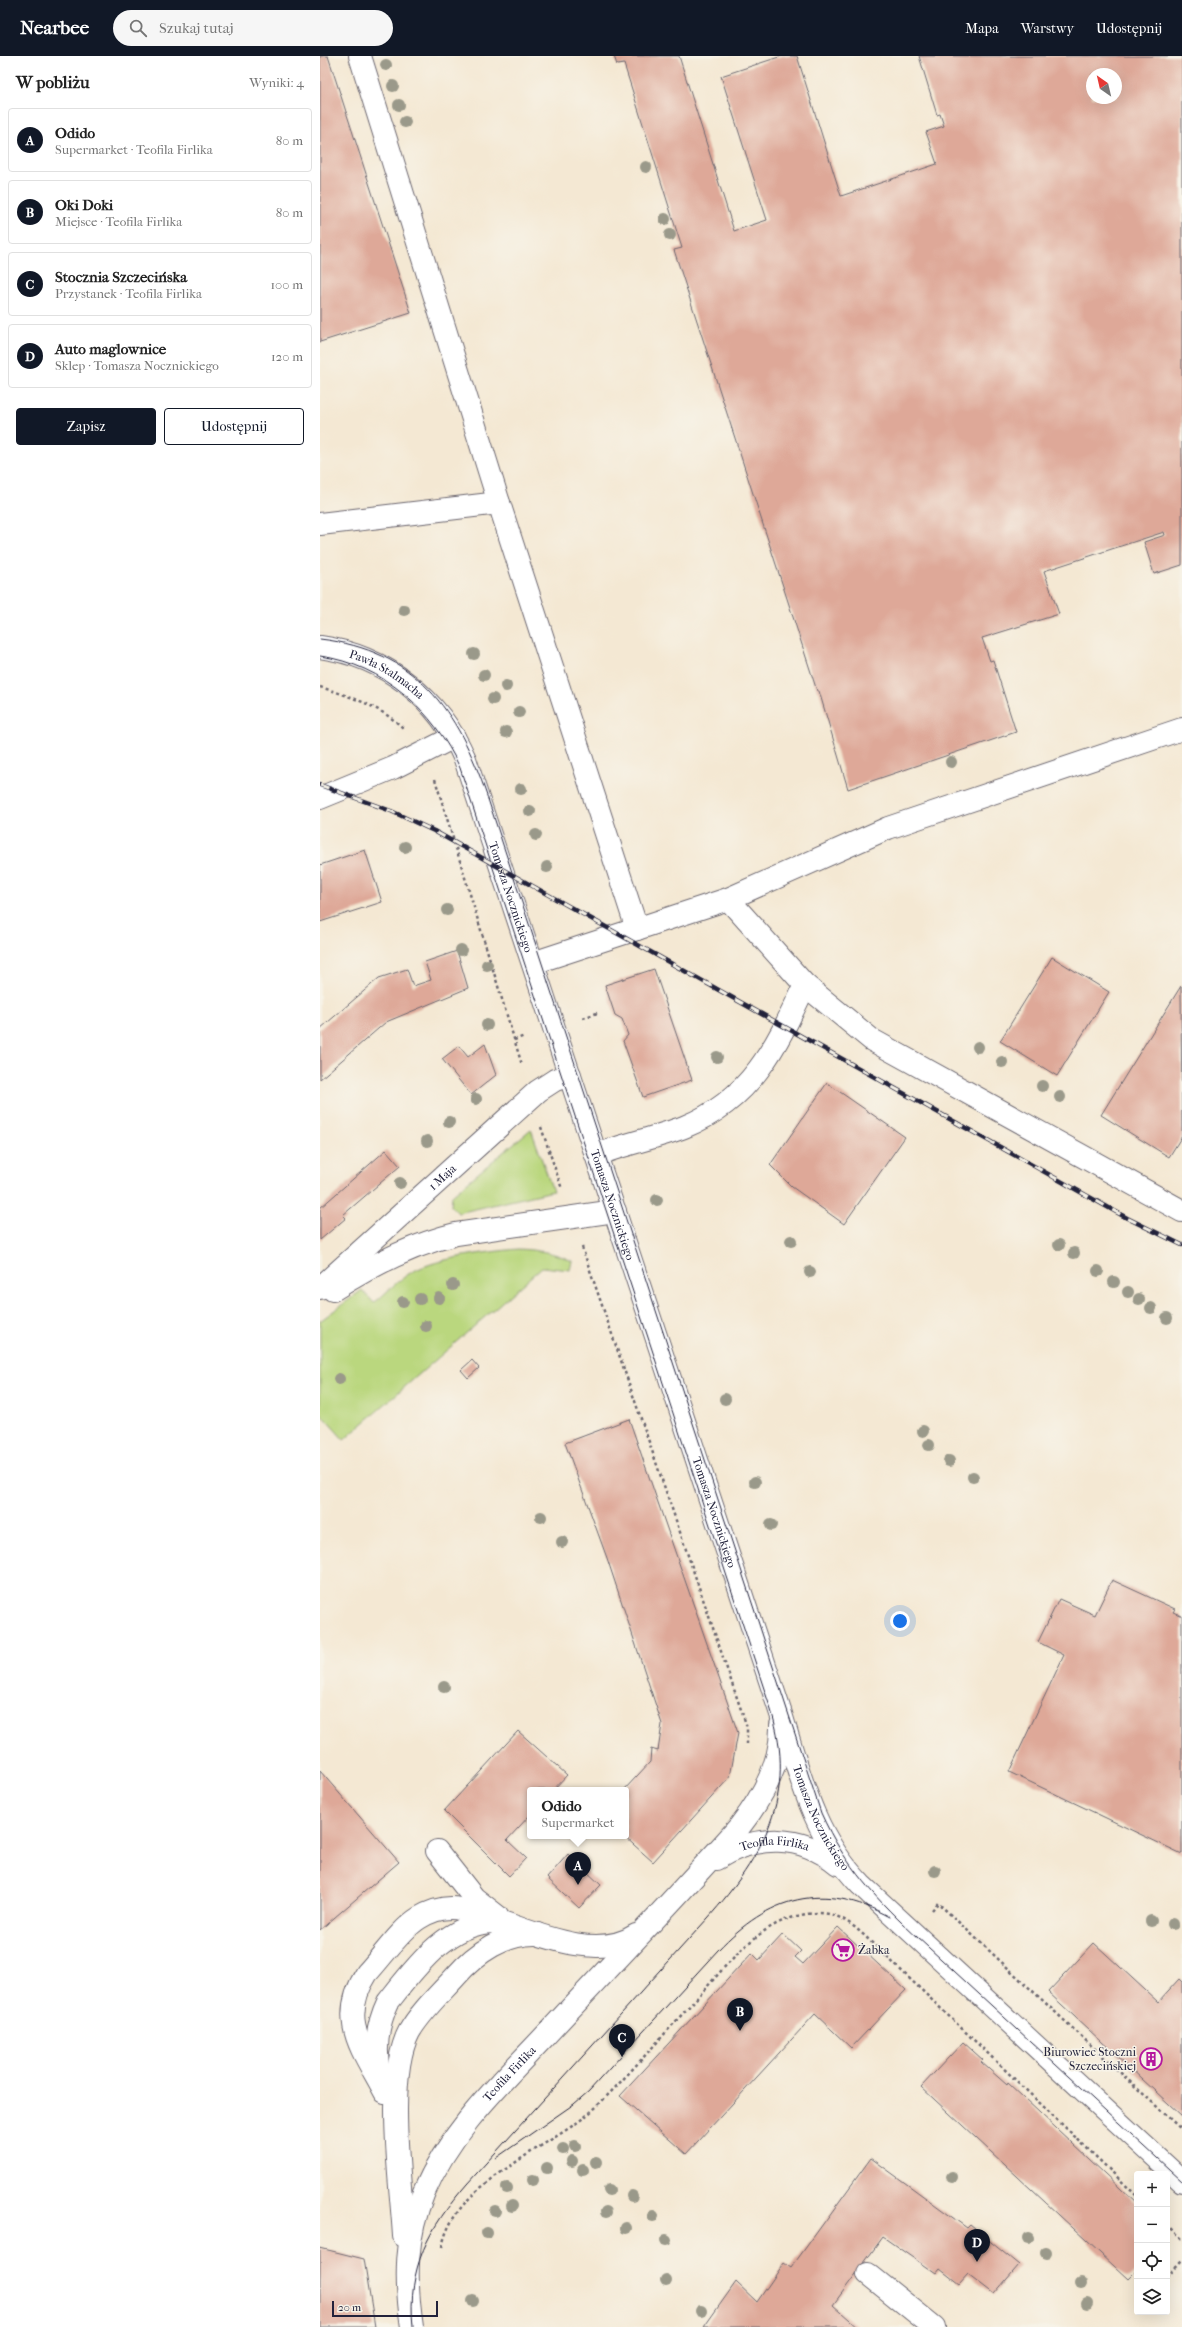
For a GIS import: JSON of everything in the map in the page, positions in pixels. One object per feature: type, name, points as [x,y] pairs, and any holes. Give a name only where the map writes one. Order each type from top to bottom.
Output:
[{"type":"street","points":[[360,56],[499,504],[637,929]]},
{"type":"street","points":[[320,524],[499,504]]},
{"type":"street","name":"Pawła Stalmacha","points":[[320,647],[352,654],[392,672],[424,698],[442,719]]},
{"type":"street","name":"Tomasza Nocznickiego","points":[[442,719],[454,738],[474,781],[816,1820],[838,1857],[861,1885],[1182,2181]]},
{"type":"street","points":[[533,963],[728,899],[888,828],[1182,729]]},
{"type":"street","points":[[320,798],[393,768],[454,738]]},
{"type":"street","points":[[728,899],[804,985],[872,1040],[1182,1211]]},
{"type":"street","points":[[596,1155],[684,1127],[711,1113],[738,1094],[757,1073],[772,1050],[804,985]]},
{"type":"street","name":"1 Maja","points":[[320,1288],[531,1097],[555,1080],[570,1075]]},
{"type":"street","points":[[320,1298],[382,1261],[431,1240],[456,1234],[615,1211]]},
{"type":"street","name":"Teofila Firlika","points":[[412,2327],[407,2270],[408,2243],[424,2193],[435,2169],[454,2137],[740,1826],[764,1790],[777,1757],[782,1730],[781,1714]]},
{"type":"street","name":"Teofila Firlika","points":[[703,1866],[740,1846],[756,1842],[790,1842],[818,1850],[844,1869],[861,1885]]},
{"type":"street","points":[[437,1851],[474,1898],[506,1923]]},
{"type":"street","points":[[385,2092],[361,2051],[355,2029],[354,2003],[367,1973],[408,1927],[429,1913],[444,1909],[457,1908],[582,1945],[610,1946],[632,1938],[646,1927]]},
{"type":"street","points":[[398,2138],[394,2116],[385,2092],[377,2060],[376,2047],[382,2015],[388,2002],[446,1937],[460,1929],[479,1923],[506,1923]]},
{"type":"street","points":[[407,2270],[396,2095],[399,2065],[406,2039],[417,2021],[469,1962],[484,1951],[516,1937],[532,1934],[545,1935]]},
{"type":"street","points":[[868,2274],[934,2327]]},
{"type":"path","points":[[320,688],[347,695],[392,717],[427,751],[531,1097],[748,1727],[747,1751]]},
{"type":"path","points":[[887,1956],[938,1904],[1182,2130]]},
{"type":"path","points":[[441,2255],[445,2234],[466,2202],[479,2187],[600,2104],[742,1949],[771,1927],[793,1917],[819,1912],[835,1914],[851,1924],[887,1956],[1134,2193]]},
{"type":"path","points":[[1170,2227],[1182,2238]]},
{"type":"path","points":[[1170,2273],[1182,2260]]},
{"type":"green space","points":[[531,1129],[553,1191],[458,1213],[451,1206],[452,1195]]},
{"type":"green space","points":[[518,1249],[559,1255],[572,1261],[570,1270],[542,1267],[344,1440],[320,1413],[320,1321],[362,1290],[374,1303],[398,1281],[418,1269],[431,1264],[460,1257]]},
{"type":"building","points":[[320,56],[328,56],[411,313],[320,342]]},
{"type":"building","points":[[614,56],[679,56],[734,231],[767,220],[721,76],[782,56],[797,56],[841,196],[937,164],[926,132],[944,126],[940,114],[937,115],[919,56],[1182,56],[1182,565],[1154,574],[1144,542],[1165,535],[1164,532],[1044,571],[1059,614],[982,638],[990,661],[993,660],[1016,732],[848,789],[819,691],[817,691],[674,250],[682,248],[624,64],[617,65]]},
{"type":"building","points":[[365,850],[382,902],[320,922],[320,865]]},
{"type":"building","points":[[457,951],[468,988],[386,1022],[320,1079],[320,1029],[379,978],[407,969],[413,986],[431,980],[425,962]]},
{"type":"building","points":[[1052,957],[1109,992],[1057,1076],[1000,1041]]},
{"type":"building","points":[[654,969],[692,1080],[643,1097],[623,1041],[628,1035],[622,1019],[615,1015],[605,985]]},
{"type":"building","points":[[1181,986],[1182,1136],[1169,1157],[1101,1115]]},
{"type":"building","points":[[485,1044],[496,1075],[471,1095],[442,1059],[459,1046],[468,1057]]},
{"type":"building","points":[[827,1083],[905,1137],[844,1224],[792,1187],[770,1165]]},
{"type":"building","points":[[386,1150],[400,1166],[343,1215],[346,1218],[320,1240],[320,1208]]},
{"type":"building","points":[[472,1360],[479,1368],[468,1378],[461,1370]]},
{"type":"building","points":[[629,1419],[738,1733],[730,1777],[653,1862],[627,1839],[629,1839],[629,1787],[627,1787],[650,1762],[651,1749],[658,1751],[662,1724],[607,1558],[565,1443]]},
{"type":"building","points":[[1112,1580],[1175,1609],[1173,1612],[1182,1616],[1182,1854],[1009,1772],[1064,1655],[1038,1642],[1059,1599],[1095,1615]]},
{"type":"building","points":[[518,1731],[567,1775],[556,1787],[527,1787],[527,1818],[507,1840],[526,1858],[509,1876],[444,1811]]},
{"type":"building","points":[[320,1771],[399,1862],[320,1930]]},
{"type":"building","points":[[568,1854],[601,1885],[579,1908],[547,1878]]},
{"type":"building","points":[[838,1927],[906,1990],[851,2048],[815,2014],[686,2154],[620,2096],[752,1953],[759,1960],[783,1934],[801,1951],[795,1957],[803,1964]]},
{"type":"building","name":"Biurowiec Stoczni Szczecińskiej","points":[[1094,1943],[1158,2002],[1179,1979],[1182,1982],[1182,2116],[1048,1992]]},
{"type":"building","points":[[963,2042],[983,2060],[981,2062],[1007,2085],[1008,2083],[1134,2201],[1134,2273],[1128,2279],[921,2087]]},
{"type":"building","points":[[871,2158],[967,2228],[970,2225],[1019,2265],[994,2294],[968,2274],[959,2284],[940,2269],[936,2274],[883,2237],[833,2305],[858,2327],[704,2327],[736,2282],[757,2302],[784,2263],[791,2268]]},
{"type":"building","points":[[320,2248],[364,2259],[375,2327],[320,2327]]},
{"type":"tram line","points":[[320,639],[354,645],[383,656],[407,671],[429,689],[447,711],[462,737],[475,765],[487,796],[821,1813],[830,1832],[863,1882],[920,1940]]},
{"type":"tram line","points":[[320,656],[343,661],[365,669],[386,680],[404,694],[421,710],[436,728],[449,747],[460,768],[771,1710],[778,1741],[780,1770],[777,1797],[770,1823],[759,1847],[745,1871],[728,1895],[467,2184],[442,2216],[432,2233],[417,2267],[412,2305],[413,2327]]},
{"type":"tram line","points":[[496,2158],[574,2104],[589,2091],[718,1950],[737,1932],[757,1917],[777,1907],[798,1900],[819,1897],[842,1899],[865,1906],[890,1917]]},
{"type":"tram line","points":[[916,1936],[1182,2181]]},
{"type":"railway","points":[[320,785],[391,811],[434,831],[1127,1218],[1182,1245]]},
{"type":"place","name":"Odido","points":[[578,1885]]},
{"type":"place","name":"Żabka","points":[[843,1950]]},
{"type":"place","name":"Oki Doki","points":[[740,2031]]},
{"type":"place","name":"Stocznia Szczecińska","points":[[622,2057]]},
{"type":"place","name":"Biurowiec Stoczni Szczecińskiej","points":[[1151,2059]]},
{"type":"place","name":"Auto maglownice","points":[[977,2262]]}]
